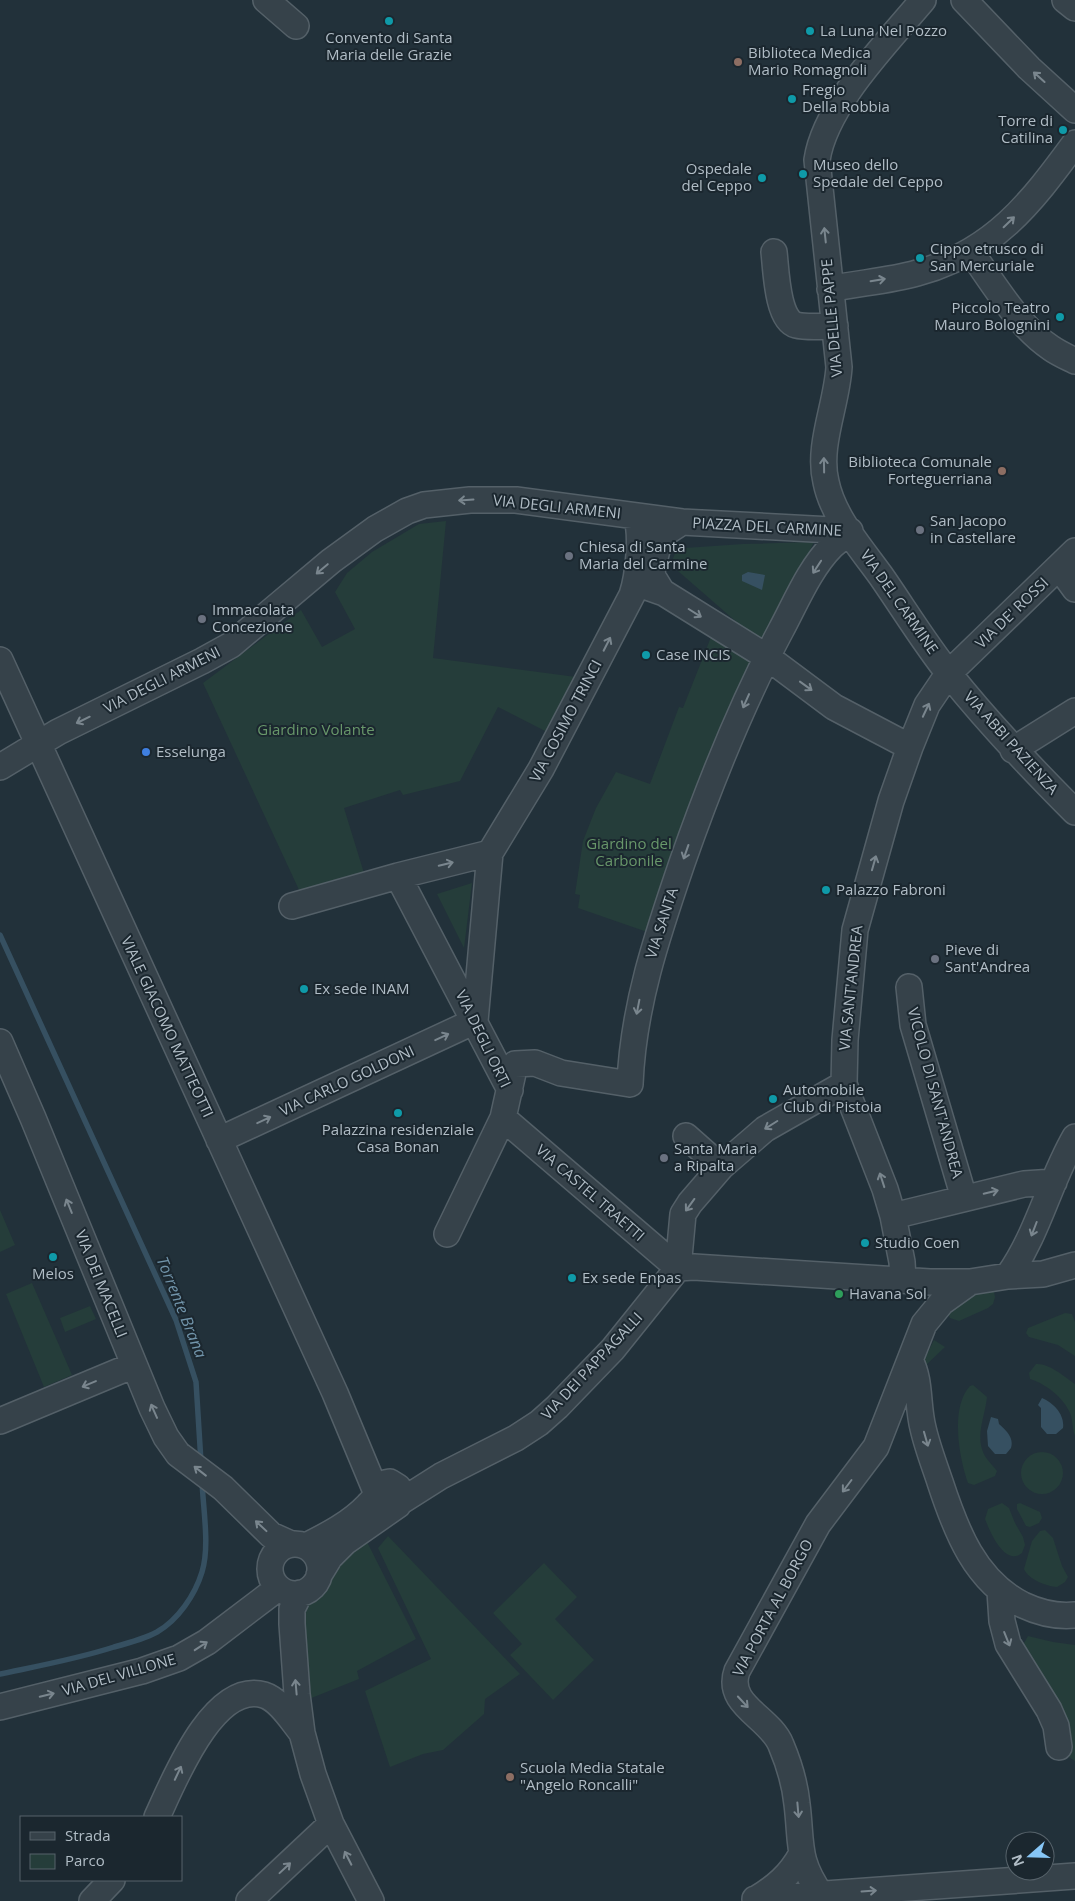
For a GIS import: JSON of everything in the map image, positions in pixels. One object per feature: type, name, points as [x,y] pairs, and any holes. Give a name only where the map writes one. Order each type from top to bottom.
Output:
[{"type":"street","points":[[266,0],[296,26]]},
{"type":"street","name":"VIA DELLE PAPPE","points":[[850,531],[830,499],[824,472],[824,454],[838,384],[839,356],[817,160],[819,147],[826,128],[870,62],[923,0]]},
{"type":"street","points":[[964,0],[1029,68],[1075,110]]},
{"type":"street","points":[[1065,0],[1075,8]]},
{"type":"street","points":[[830,289],[916,274],[971,252],[992,238],[1033,198],[1075,142]]},
{"type":"street","points":[[774,252],[782,308],[787,319],[797,325],[835,326]]},
{"type":"street","points":[[971,252],[1030,330],[1050,348],[1075,361]]},
{"type":"street","name":"VIA DEGLI ARMENI","points":[[0,767],[58,732],[231,645],[331,561],[375,529],[407,511],[441,502],[490,499],[516,500],[636,516]]},
{"type":"street","points":[[635,585],[639,536],[636,516]]},
{"type":"street","name":"PIAZZA DEL CARMINE","points":[[636,516],[682,522],[850,531]]},
{"type":"street","name":"PIAZZA DEL CARMINE","points":[[664,593],[652,574],[656,555],[662,536],[682,522]]},
{"type":"street","name":"PIAZZA DEL CARMINE","points":[[635,585],[664,593],[766,657],[818,564],[832,546],[850,531]]},
{"type":"street","name":"VIA DEL CARMINE","points":[[850,531],[948,674]]},
{"type":"street","points":[[1067,559],[1075,589]]},
{"type":"street","name":"VIA DE' ROSSI","points":[[948,674],[1067,559]]},
{"type":"street","name":"VIA COSIMO TRINCI","points":[[475,1022],[490,853],[541,769],[586,686],[635,585]]},
{"type":"street","points":[[766,657],[834,707],[910,747]]},
{"type":"street","name":"VIA SANTA","points":[[510,1090],[515,1064],[535,1063],[561,1073],[630,1084],[631,1058],[638,1010],[663,918],[714,773],[766,657]]},
{"type":"street","name":"VIALE GIACOMO MATTEOTTI","points":[[0,660],[335,1393],[389,1493]]},
{"type":"street","name":"VIA SANT'ANDREA","points":[[903,1279],[902,1262],[893,1216],[877,1166],[844,1084],[845,1040],[855,930],[891,801],[927,705],[948,674]]},
{"type":"street","name":"VIA ABBI PAZIENZA","points":[[948,674],[1013,750],[1075,812]]},
{"type":"street","points":[[1013,750],[1075,711]]},
{"type":"street","points":[[292,906],[398,876],[490,853]]},
{"type":"street","name":"VIA DEGLI ORTI","points":[[398,876],[510,1090],[503,1118],[447,1234]]},
{"type":"street","name":"VICOLO DI SANT'ANDREA","points":[[909,987],[913,1025],[964,1198]]},
{"type":"street","name":"VIA CARLO GOLDONI","points":[[219,1140],[475,1022]]},
{"type":"street","name":"VIA DEI MACELLI","points":[[0,1042],[166,1438],[178,1454],[230,1495],[271,1535],[298,1545]]},
{"type":"street","points":[[844,1084],[765,1129],[721,1167],[690,1203],[684,1214],[678,1268],[694,1267],[930,1282],[970,1282],[1008,1276],[1070,1274]]},
{"type":"street","name":"VIA CASTEL TRAETTI","points":[[503,1118],[678,1268]]},
{"type":"street","points":[[686,1136],[721,1167]]},
{"type":"street","points":[[1008,1276],[1027,1246],[1062,1178],[1075,1137]]},
{"type":"street","points":[[893,1216],[1024,1184],[1062,1178]]},
{"type":"street","name":"VIA DEI PAPPAGALLI","points":[[389,1493],[408,1485],[441,1476],[516,1438],[544,1418],[613,1349],[678,1268]]},
{"type":"street","points":[[903,1279],[917,1299],[924,1324]]},
{"type":"street","name":"VIA PORTA AL BORGO","points":[[820,1895],[807,1873],[801,1855],[796,1793],[781,1743],[771,1728],[740,1700],[735,1690],[734,1681],[737,1671],[818,1524],[876,1447],[924,1324],[942,1302],[970,1282]]},
{"type":"street","points":[[910,1360],[917,1376],[921,1421],[925,1437],[949,1510],[978,1567],[1000,1591],[1022,1604],[1045,1614],[1058,1616],[1075,1615]]},
{"type":"street","points":[[0,1421],[134,1365]]},
{"type":"street","points":[[289,1590],[314,1585],[330,1557],[345,1542],[380,1516],[393,1510],[389,1493],[369,1505],[338,1529],[298,1545],[282,1547],[276,1552],[270,1564],[270,1576],[289,1590],[302,1733],[313,1774],[331,1824],[371,1901]]},
{"type":"street","points":[[298,1545],[313,1552],[318,1559],[319,1575]]},
{"type":"street","name":"VIA DEL VILLONE","points":[[0,1707],[142,1672],[179,1658],[289,1590]]},
{"type":"street","points":[[1000,1591],[1005,1635],[1008,1644],[1049,1710],[1056,1726],[1059,1747]]},
{"type":"street","points":[[157,1816],[194,1742],[217,1713],[232,1701],[249,1694],[265,1695],[278,1703],[302,1733]]},
{"type":"street","points":[[250,1901],[331,1824]]},
{"type":"street","points":[[753,1900],[782,1880],[795,1866],[801,1855]]},
{"type":"street","points":[[753,1900],[1075,1876]]},
{"type":"street","points":[[92,1901],[111,1881]]},
{"type":"green space","name":"Giardino Volante","points":[[446,521],[433,658],[576,677],[547,732],[498,707],[460,781],[403,795],[400,790],[344,808],[364,873],[300,892],[203,683],[301,610],[322,647],[355,629],[335,592],[347,573],[372,552],[419,524]]},
{"type":"green space","points":[[814,542],[763,645],[678,571],[672,561],[676,551],[685,548]]},
{"type":"green space","name":"Giardino del Carbonile","points":[[711,637],[749,655],[752,660],[653,934],[578,908],[580,895],[575,894],[583,841],[596,808],[616,772],[650,784],[679,707],[683,708]]},
{"type":"green space","points":[[472,883],[464,948],[437,894]]},
{"type":"green space","points":[[0,1210],[15,1245],[0,1252]]},
{"type":"green space","points":[[32,1283],[72,1375],[44,1387],[6,1294]]},
{"type":"green space","points":[[990,1290],[994,1292],[995,1297],[993,1304],[988,1308],[959,1321],[950,1318],[948,1313],[954,1303]]},
{"type":"green space","points":[[90,1306],[96,1319],[65,1332],[60,1318]]},
{"type":"green space","points":[[1065,1313],[1072,1314],[1075,1322],[1075,1356],[1058,1345],[1029,1337],[1026,1333],[1028,1328]]},
{"type":"green space","points":[[934,1340],[945,1347],[925,1366],[922,1364]]},
{"type":"green space","points":[[1036,1364],[1051,1368],[1075,1384],[1075,1436],[1067,1407],[1048,1388],[1030,1379],[1029,1373]]},
{"type":"green space","points":[[973,1385],[987,1397],[981,1428],[981,1444],[987,1459],[997,1471],[995,1476],[974,1485],[968,1483],[959,1447],[958,1433],[960,1406],[964,1395],[970,1386]]},
{"type":"green space","points":[[1046,1452],[1054,1455],[1060,1461],[1063,1473],[1060,1485],[1054,1491],[1038,1494],[1030,1491],[1024,1485],[1021,1469],[1024,1461],[1030,1455]]},
{"type":"green space","points":[[1002,1503],[1009,1508],[1023,1537],[1025,1545],[1022,1553],[1016,1556],[1004,1552],[994,1539],[985,1519],[988,1509]]},
{"type":"green space","points":[[1020,1503],[1040,1512],[1042,1518],[1039,1523],[1030,1527],[1026,1526],[1017,1509],[1017,1504]]},
{"type":"green space","points":[[1045,1530],[1053,1538],[1062,1566],[1068,1577],[1065,1582],[1057,1587],[1038,1582],[1026,1573],[1024,1569],[1032,1541],[1040,1531]]},
{"type":"green space","points":[[364,1536],[416,1639],[357,1671],[359,1679],[304,1701],[303,1611],[315,1574]]},
{"type":"green space","points":[[388,1536],[520,1674],[485,1699],[484,1714],[443,1750],[423,1754],[390,1767],[365,1691],[431,1659],[378,1548]]},
{"type":"green space","points":[[544,1563],[577,1597],[555,1619],[594,1660],[553,1700],[510,1655],[522,1644],[493,1613]]},
{"type":"green space","points":[[1028,1636],[1075,1645],[1075,1761],[1067,1756],[1019,1652]]},
{"type":"water","points":[[748,572],[765,575],[762,590],[742,581],[742,575]]},
{"type":"water","points":[[1042,1398],[1054,1406],[1062,1419],[1063,1428],[1056,1434],[1047,1434],[1041,1427],[1041,1408],[1038,1405]]},
{"type":"water","points":[[991,1417],[998,1419],[999,1424],[1011,1438],[1011,1448],[1006,1454],[995,1454],[988,1446],[987,1431]]},
{"type":"waterway","name":"Torrente Brana","points":[[0,935],[176,1320],[196,1382],[201,1462]]},
{"type":"waterway","name":"Torrente Brana","points":[[0,1674],[72,1659],[131,1642],[157,1632],[172,1621],[190,1598],[202,1572],[206,1551],[202,1481]]},
{"type":"place","name":"Convento di Santa Maria delle Grazie","points":[[389,21]]},
{"type":"place","name":"La Luna Nel Pozzo","points":[[810,31]]},
{"type":"place","name":"Biblioteca Medica Mario Romagnoli","points":[[738,62]]},
{"type":"place","name":"Fregio Della Robbia","points":[[792,99]]},
{"type":"place","name":"Torre di Catilina","points":[[1063,130]]},
{"type":"place","name":"Museo dello Spedale del Ceppo","points":[[803,174]]},
{"type":"place","name":"Ospedale del Ceppo","points":[[762,178]]},
{"type":"place","name":"Cippo etrusco di San Mercuriale","points":[[920,258]]},
{"type":"place","name":"Piccolo Teatro Mauro Bolognini","points":[[1060,317]]},
{"type":"place","name":"Biblioteca Comunale Forteguerriana","points":[[1002,471]]},
{"type":"place","name":"San Jacopo in Castellare","points":[[920,530]]},
{"type":"place","name":"Chiesa di Santa Maria del Carmine","points":[[569,556]]},
{"type":"place","name":"Immacolata Concezione","points":[[202,619]]},
{"type":"place","name":"Case INCIS","points":[[646,655]]},
{"type":"place","name":"Esselunga","points":[[146,752]]},
{"type":"place","name":"Palazzo Fabroni","points":[[826,890]]},
{"type":"place","name":"Pieve di Sant'Andrea","points":[[935,959]]},
{"type":"place","name":"Ex sede INAM","points":[[304,989]]},
{"type":"place","name":"Automobile Club di Pistoia","points":[[773,1099]]},
{"type":"place","name":"Palazzina residenziale Casa Bonan","points":[[398,1113]]},
{"type":"place","name":"Santa Maria a Ripalta","points":[[664,1158]]},
{"type":"place","name":"Studio Coen","points":[[865,1243]]},
{"type":"place","name":"Melos","points":[[53,1257]]},
{"type":"place","name":"Ex sede Enpas","points":[[572,1278]]},
{"type":"place","name":"Havana Sol","points":[[839,1294]]},
{"type":"place","name":"Scuola Media Statale \"Angelo Roncalli\"","points":[[510,1777]]}]
